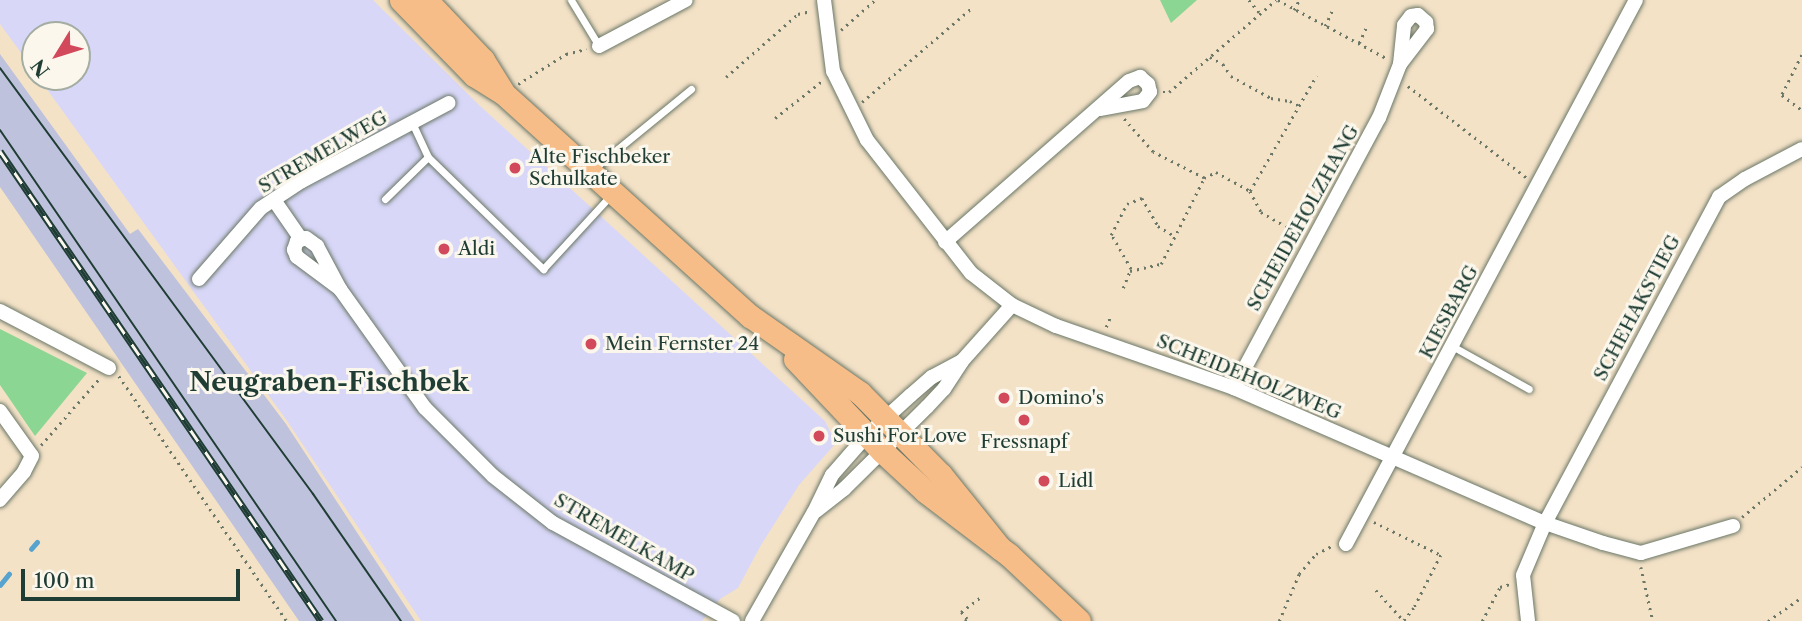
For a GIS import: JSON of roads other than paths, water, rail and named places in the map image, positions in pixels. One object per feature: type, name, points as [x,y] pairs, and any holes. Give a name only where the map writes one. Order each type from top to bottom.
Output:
[{"type":"main road","points":[[401,0],[474,75],[503,93],[612,194],[772,333],[875,443],[925,491],[1000,548],[1079,621]]},
{"type":"main road","points":[[426,0],[483,60],[503,93]]},
{"type":"main road","points":[[772,333],[856,390],[941,475],[1000,548]]},
{"type":"street","points":[[599,46],[686,0]]},
{"type":"street","name":"KIESBARG","points":[[1346,544],[1636,0]]},
{"type":"street","name":"SCHEIDEHOLZWEG","points":[[824,4],[835,74],[867,140],[945,242],[977,278],[1012,305],[1056,326],[1234,388],[1545,523],[1641,553],[1732,526]]},
{"type":"street","name":"SCHEIDEHOLZHANG","points":[[1234,388],[1367,142],[1398,71],[1427,29],[1416,7],[1404,25],[1398,71]]},
{"type":"street","points":[[945,242],[1100,109],[1124,84],[1136,77],[1147,81],[1149,94],[1139,103],[1100,109]]},
{"type":"street","name":"STREMELWEG","points":[[199,279],[261,208],[302,181],[449,103]]},
{"type":"street","name":"SCHEHAKSTIEG","points":[[1528,621],[1522,580],[1545,523],[1719,198],[1745,179],[1802,149]]},
{"type":"street","name":"STREMELKAMP","points":[[274,200],[301,239],[311,240],[323,254],[340,289],[425,408],[493,476],[553,523],[733,621]]},
{"type":"street","name":"STREMELKAMP","points":[[301,239],[295,246],[297,257],[340,289]]},
{"type":"street","points":[[814,512],[844,489],[875,443],[893,425],[944,389],[962,361],[1012,305]]},
{"type":"street","points":[[0,312],[109,368]]},
{"type":"street","points":[[752,621],[832,475],[875,443],[932,377],[962,361]]},
{"type":"street","points":[[0,411],[32,456],[24,472],[0,500]]},
{"type":"lane","points":[[571,0],[599,46]]},
{"type":"lane","points":[[589,173],[691,89]]},
{"type":"lane","points":[[412,123],[428,156],[542,269],[612,194]]},
{"type":"lane","points":[[385,199],[428,156]]},
{"type":"lane","points":[[1452,346],[1529,389]]},
{"type":"waterway","points":[[31,549],[37,542]]},
{"type":"waterway","points":[[0,585],[9,574]]},
{"type":"tram line","points":[[0,68],[313,494],[401,621]]},
{"type":"tram line","points":[[0,130],[336,621]]},
{"type":"railway","points":[[0,151],[321,621]]},
{"type":"place","name":"Alte Fischbeker Schulkate","points":[[515,168]]},
{"type":"place","name":"Aldi","points":[[444,249]]},
{"type":"place","name":"Mein Fernster 24","points":[[591,344]]},
{"type":"place","name":"Domino's","points":[[1004,398]]},
{"type":"place","name":"Fressnapf","points":[[1024,420]]},
{"type":"place","name":"Sushi For Love","points":[[819,436]]},
{"type":"place","name":"Lidl","points":[[1044,481]]},
{"type":"district","name":"Neugraben-Fischbek","points":[[329,383]]}]
